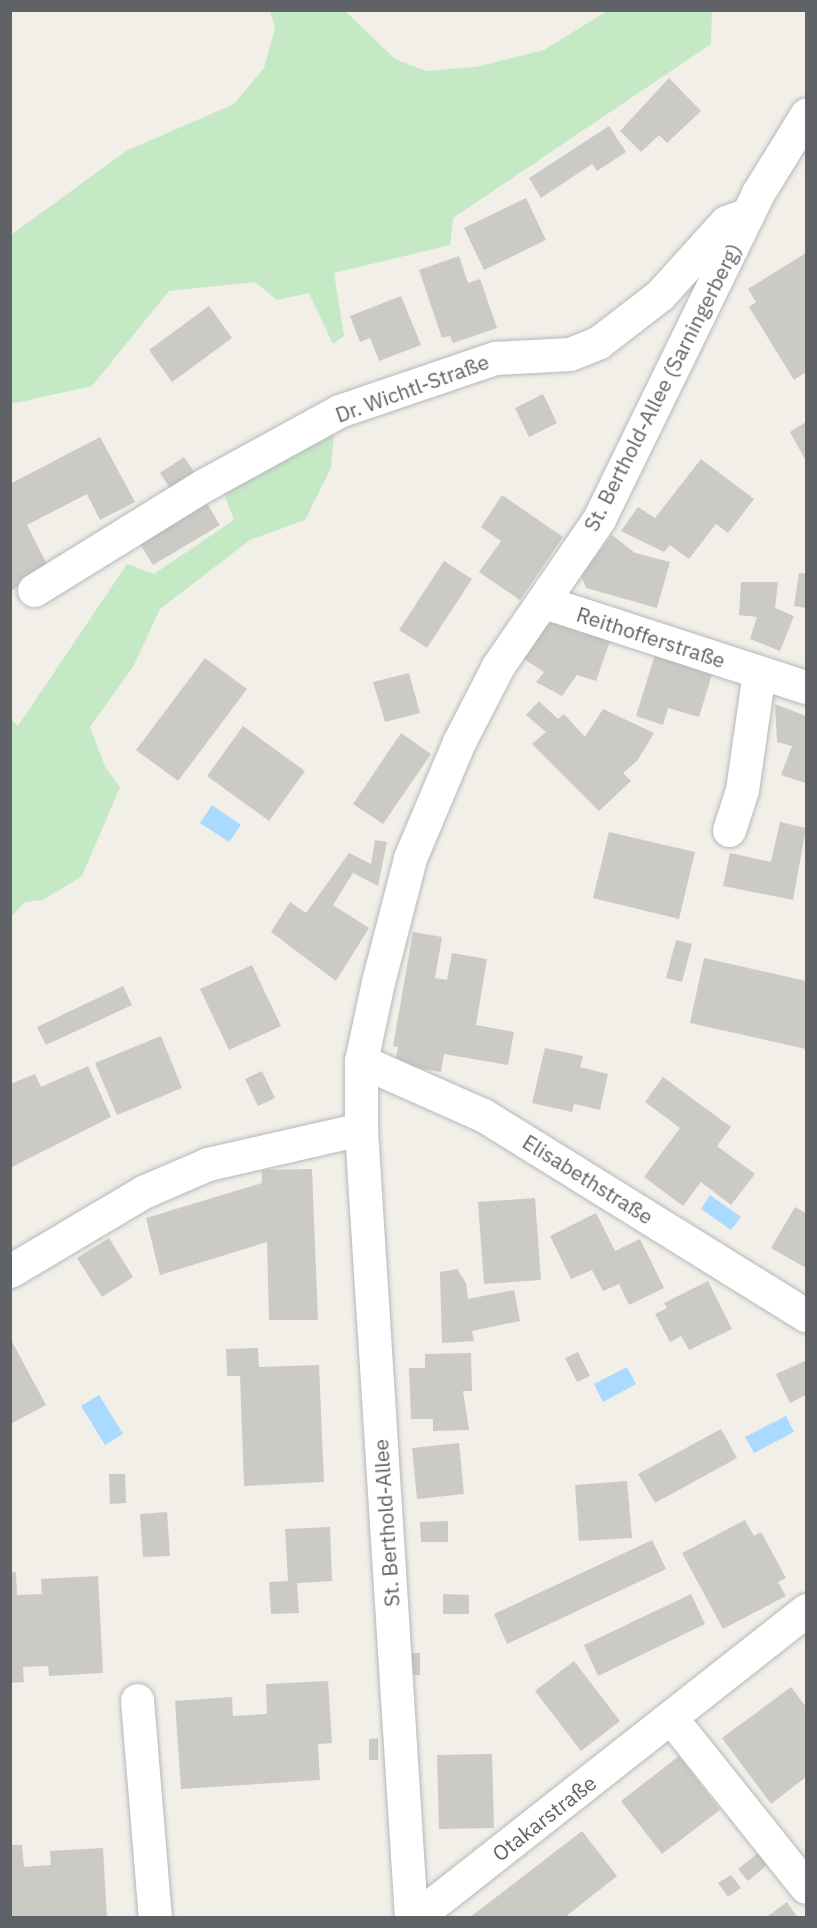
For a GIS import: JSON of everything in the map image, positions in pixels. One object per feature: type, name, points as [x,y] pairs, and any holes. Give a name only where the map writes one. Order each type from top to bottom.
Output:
[{"type":"street","name":"St. Berthold-Allee (Sarningerberg)","points":[[361,1129],[361,1061],[410,858],[459,741],[493,676],[599,519],[748,214],[807,115]]},
{"type":"street","name":"Dr. Wichtl-Straße","points":[[34,590],[194,491],[339,411],[495,358],[570,354],[599,342],[660,295],[726,222],[748,214]]},
{"type":"street","name":"Reithofferstraße","points":[[544,602],[807,687]]},
{"type":"street","points":[[729,830],[742,789],[759,672]]},
{"type":"street","name":"Elisabethstraße","points":[[361,1061],[483,1115],[807,1315]]},
{"type":"street","points":[[10,1271],[143,1192],[208,1164],[361,1129]]},
{"type":"street","name":"St. Berthold-Allee","points":[[361,1129],[413,1917]]},
{"type":"street","name":"Otakarstraße","points":[[413,1917],[807,1610]]},
{"type":"street","points":[[137,1700],[155,1917]]},
{"type":"street","points":[[671,1718],[807,1887]]},
{"type":"green space","points":[[270,11],[345,11],[395,59],[426,71],[476,67],[544,50],[607,11],[712,11],[711,44],[453,218],[450,245],[334,273],[344,336],[333,344],[309,293],[277,300],[255,282],[169,291],[92,386],[11,404],[11,235],[126,151],[234,104],[264,68],[275,28]]},
{"type":"green space","points":[[335,425],[331,468],[305,520],[250,540],[160,609],[133,667],[90,727],[105,767],[120,787],[82,876],[43,900],[25,902],[11,917],[11,719],[18,726],[127,564],[154,574],[234,520],[223,491]]},
{"type":"water","points":[[212,805],[241,825],[229,842],[200,823]]},
{"type":"water","points":[[710,1195],[741,1217],[731,1230],[701,1209]]},
{"type":"water","points":[[627,1367],[636,1384],[603,1402],[594,1384]]},
{"type":"water","points":[[99,1395],[123,1434],[105,1445],[81,1406]]},
{"type":"water","points":[[786,1416],[794,1432],[754,1453],[745,1437]]},
{"type":"building","points":[[669,78],[701,111],[667,143],[659,135],[641,152],[620,131]]},
{"type":"building","points":[[609,126],[626,152],[597,171],[592,164],[541,198],[529,178]]},
{"type":"building","points":[[526,198],[546,240],[484,270],[464,228]]},
{"type":"building","points":[[806,253],[806,372],[794,380],[749,307],[756,302],[748,289]]},
{"type":"building","points":[[459,256],[468,283],[480,279],[497,328],[453,343],[450,336],[442,338],[419,270]]},
{"type":"building","points":[[401,296],[421,345],[379,361],[370,338],[360,342],[350,316]]},
{"type":"building","points":[[209,306],[232,338],[172,382],[149,350]]},
{"type":"building","points":[[543,394],[557,423],[529,437],[515,408]]},
{"type":"building","points":[[806,422],[806,461],[790,432]]},
{"type":"building","points":[[100,437],[135,502],[100,520],[87,494],[27,525],[50,570],[10,591],[10,484]]},
{"type":"building","points":[[184,457],[194,472],[170,488],[160,473]]},
{"type":"building","points":[[701,459],[754,499],[728,533],[716,524],[689,559],[670,545],[664,552],[621,531],[638,507],[655,518]]},
{"type":"building","points":[[502,495],[563,537],[520,600],[479,572],[501,541],[481,527]]},
{"type":"building","points":[[204,499],[220,525],[153,565],[137,539]]},
{"type":"building","points":[[612,535],[635,553],[670,562],[657,608],[586,588],[581,575]]},
{"type":"building","points":[[444,561],[472,579],[427,648],[399,630]]},
{"type":"building","points":[[799,573],[806,574],[806,608],[794,606]]},
{"type":"building","points":[[741,582],[778,582],[775,608],[794,616],[780,651],[750,639],[757,617],[739,615]]},
{"type":"building","points":[[561,622],[610,641],[596,681],[577,675],[562,696],[536,682],[544,672],[521,657],[544,625]]},
{"type":"building","points":[[656,651],[714,668],[699,717],[668,708],[663,725],[636,716]]},
{"type":"building","points":[[205,658],[247,689],[178,781],[136,750]]},
{"type":"building","points":[[409,673],[420,713],[385,722],[373,682]]},
{"type":"building","points":[[539,701],[558,719],[564,714],[585,737],[603,709],[654,733],[637,761],[623,773],[631,781],[599,811],[532,744],[546,732],[526,715]]},
{"type":"building","points":[[775,704],[806,716],[806,783],[781,775],[792,746],[777,742]]},
{"type":"building","points":[[243,726],[305,771],[269,821],[207,776]]},
{"type":"building","points":[[401,733],[431,754],[383,824],[353,804]]},
{"type":"building","points":[[780,822],[806,828],[793,900],[723,886],[730,853],[771,862]]},
{"type":"building","points":[[609,832],[695,852],[679,919],[593,898]]},
{"type":"building","points":[[375,840],[387,842],[378,886],[353,873],[333,905],[369,928],[336,981],[271,932],[290,902],[306,913],[349,853],[371,864]]},
{"type":"building","points":[[413,932],[442,937],[435,978],[447,980],[452,953],[487,959],[476,1025],[514,1032],[508,1065],[444,1054],[441,1072],[395,1064],[398,1047],[393,1046]]},
{"type":"building","points":[[676,940],[692,944],[682,982],[666,978]]},
{"type":"building","points":[[704,958],[806,981],[806,1049],[690,1023]]},
{"type":"building","points":[[252,965],[281,1026],[229,1050],[200,989]]},
{"type":"building","points":[[123,986],[132,1005],[46,1045],[37,1027]]},
{"type":"building","points":[[161,1036],[182,1088],[117,1115],[95,1063]]},
{"type":"building","points":[[545,1048],[583,1056],[580,1067],[608,1074],[600,1110],[574,1104],[572,1112],[532,1103]]},
{"type":"building","points":[[88,1066],[111,1117],[10,1168],[10,1084],[35,1074],[41,1087]]},
{"type":"building","points":[[262,1071],[275,1098],[258,1106],[245,1079]]},
{"type":"building","points":[[663,1077],[731,1127],[717,1146],[755,1174],[731,1205],[701,1182],[683,1206],[644,1177],[680,1128],[645,1102]]},
{"type":"building","points":[[312,1169],[318,1320],[269,1320],[267,1242],[160,1275],[146,1218],[262,1183],[262,1170]]},
{"type":"building","points":[[535,1198],[541,1280],[484,1284],[478,1202]]},
{"type":"building","points":[[795,1207],[806,1213],[806,1268],[771,1248]]},
{"type":"building","points":[[596,1213],[615,1251],[640,1239],[664,1288],[629,1305],[619,1284],[603,1291],[592,1270],[571,1279],[550,1236]]},
{"type":"building","points":[[109,1238],[133,1277],[102,1297],[77,1258]]},
{"type":"building","points":[[457,1269],[466,1283],[468,1299],[514,1290],[520,1321],[472,1331],[474,1341],[442,1343],[440,1272]]},
{"type":"building","points":[[708,1281],[732,1329],[689,1350],[681,1336],[670,1342],[655,1314],[667,1308],[664,1303]]},
{"type":"building","points":[[10,1338],[46,1405],[10,1424]]},
{"type":"building","points":[[258,1348],[259,1367],[319,1365],[324,1482],[244,1486],[240,1376],[227,1376],[226,1349]]},
{"type":"building","points":[[578,1352],[590,1376],[577,1382],[565,1358]]},
{"type":"building","points":[[471,1353],[472,1391],[463,1391],[469,1430],[433,1431],[433,1419],[411,1419],[409,1368],[425,1368],[425,1354]]},
{"type":"building","points":[[805,1361],[806,1395],[790,1403],[776,1374]]},
{"type":"building","points":[[721,1429],[737,1458],[655,1503],[638,1474]]},
{"type":"building","points":[[459,1443],[464,1494],[417,1499],[412,1448]]},
{"type":"building","points":[[109,1474],[125,1474],[126,1503],[110,1504]]},
{"type":"building","points":[[627,1481],[632,1538],[579,1541],[575,1485]]},
{"type":"building","points":[[167,1512],[170,1556],[143,1557],[140,1514]]},
{"type":"building","points":[[745,1520],[754,1536],[761,1532],[786,1578],[778,1582],[786,1596],[723,1629],[682,1553]]},
{"type":"building","points":[[448,1521],[448,1542],[421,1542],[420,1522]]},
{"type":"building","points":[[330,1527],[332,1581],[297,1583],[299,1613],[271,1614],[269,1582],[288,1581],[285,1529]]},
{"type":"building","points":[[652,1540],[666,1569],[507,1644],[494,1614]]},
{"type":"building","points":[[16,1572],[17,1595],[42,1594],[41,1579],[98,1576],[103,1673],[49,1676],[48,1666],[23,1667],[24,1682],[10,1683],[10,1573]]},
{"type":"building","points":[[443,1594],[469,1595],[469,1614],[443,1614]]},
{"type":"building","points":[[691,1594],[705,1624],[598,1676],[584,1645]]},
{"type":"building","points":[[410,1653],[420,1653],[420,1675],[410,1675]]},
{"type":"building","points":[[574,1661],[620,1721],[581,1751],[535,1691]]},
{"type":"building","points":[[328,1681],[332,1743],[318,1744],[320,1780],[181,1789],[175,1701],[232,1697],[233,1716],[267,1714],[266,1684]]},
{"type":"building","points":[[791,1687],[806,1707],[806,1777],[771,1804],[722,1738]]},
{"type":"building","points":[[378,1738],[378,1760],[369,1760],[369,1739]]},
{"type":"building","points":[[492,1754],[494,1828],[439,1829],[437,1755]]},
{"type":"building","points":[[679,1756],[720,1810],[662,1854],[621,1801]]},
{"type":"building","points":[[582,1831],[617,1876],[564,1918],[469,1918]]},
{"type":"building","points":[[10,1845],[22,1845],[24,1867],[51,1865],[50,1851],[103,1848],[107,1918],[10,1918]]},
{"type":"building","points":[[758,1853],[767,1865],[748,1881],[738,1869]]},
{"type":"building","points":[[731,1875],[741,1888],[728,1897],[718,1883]]},
{"type":"building","points":[[787,1902],[798,1918],[765,1918]]}]
